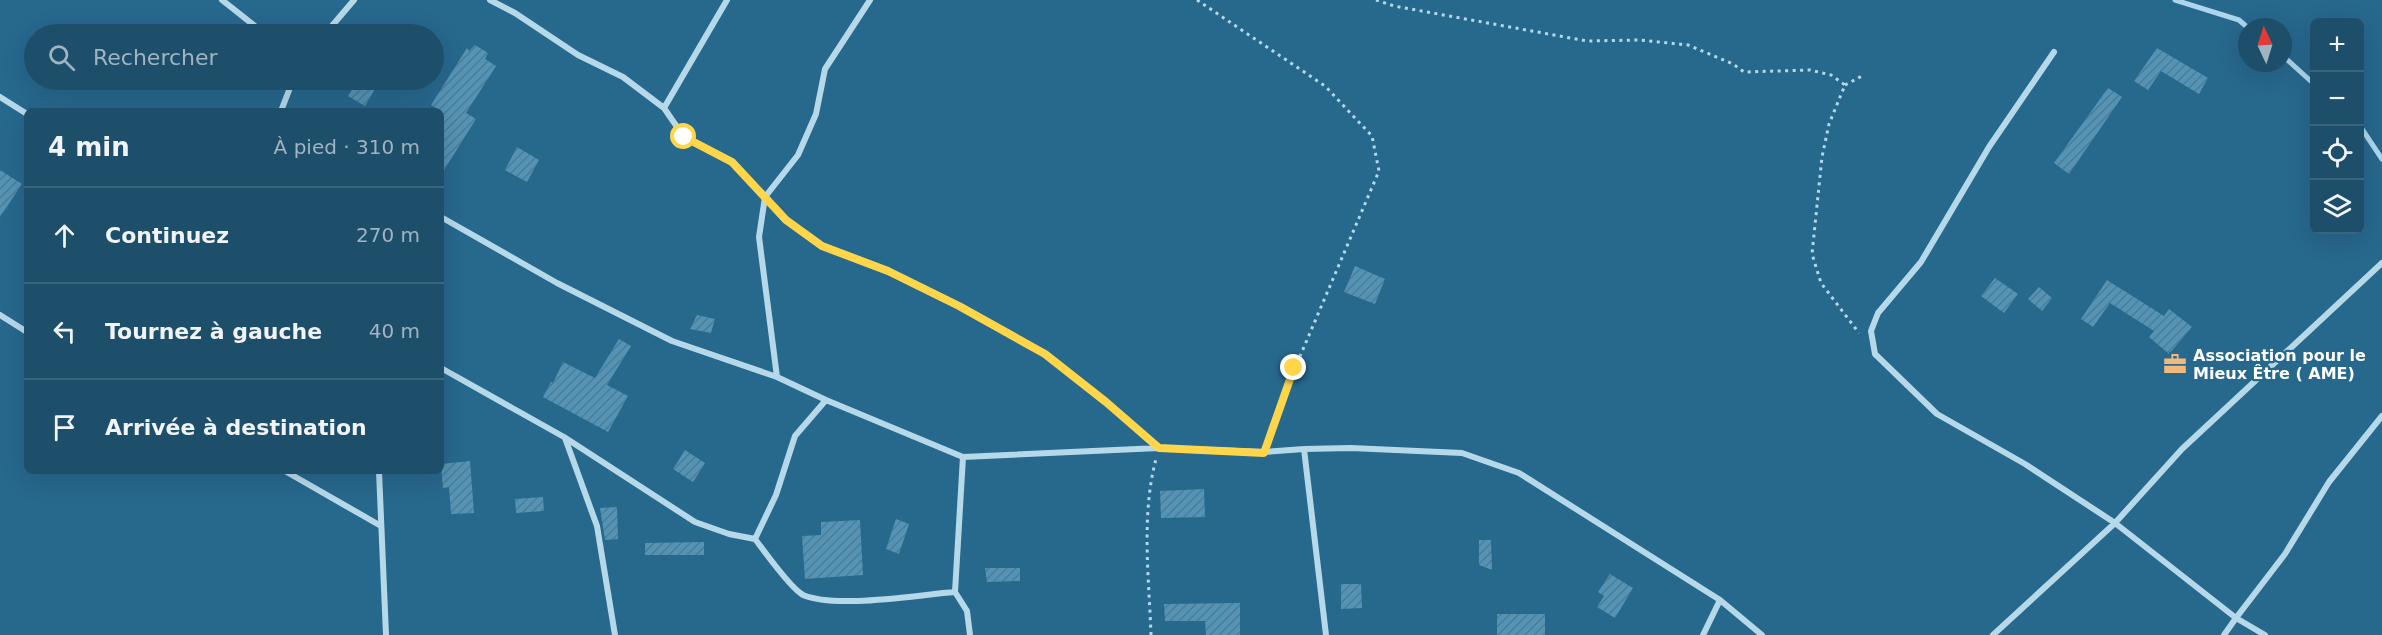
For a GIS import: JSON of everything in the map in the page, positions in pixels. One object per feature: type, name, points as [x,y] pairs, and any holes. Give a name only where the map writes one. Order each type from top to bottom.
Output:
[{"type":"street","points":[[222,0],[252,24]]},
{"type":"street","points":[[334,24],[354,0]]},
{"type":"street","points":[[490,0],[515,13],[578,56],[623,77],[664,108],[684,137],[732,162],[786,220],[822,246],[909,281],[1045,354],[1159,448]]},
{"type":"street","points":[[664,108],[727,0]]},
{"type":"street","points":[[777,377],[759,237],[765,197],[798,155],[816,114],[825,69],[870,0]]},
{"type":"street","points":[[2054,52],[1989,147],[1921,262],[1878,313],[1871,331],[1875,354],[1937,414],[2025,464],[2115,523],[2236,618],[2265,635]]},
{"type":"street","points":[[282,108],[289,90]]},
{"type":"street","points":[[0,97],[24,112]]},
{"type":"street","points":[[444,219],[566,288],[672,341],[777,377],[963,457],[1159,448],[1264,453],[1351,448],[1462,453],[1519,474],[1720,600],[1762,635]]},
{"type":"street","points":[[1993,635],[2115,523],[2182,449],[2382,263]]},
{"type":"street","points":[[0,315],[24,330]]},
{"type":"street","points":[[444,370],[564,437],[695,522],[729,534],[755,539],[780,572],[802,594],[835,602],[955,592]]},
{"type":"street","points":[[755,539],[776,495],[795,436],[826,400]]},
{"type":"street","points":[[2224,635],[2285,554],[2329,482],[2382,416]]},
{"type":"street","points":[[564,437],[597,526],[615,635]]},
{"type":"street","points":[[1304,449],[1326,635]]},
{"type":"street","points":[[963,457],[955,592],[967,610],[970,635]]},
{"type":"street","points":[[290,474],[381,526]]},
{"type":"street","points":[[379,474],[386,635]]},
{"type":"street","points":[[1703,635],[1720,600]]},
{"type":"path","points":[[1197,0],[1325,86],[1372,136],[1379,171],[1294,368],[1264,453]]},
{"type":"path","points":[[1376,0],[1587,41],[1639,40],[1688,45],[1732,64],[1744,72],[1810,70],[1831,75],[1845,85]]},
{"type":"path","points":[[1862,76],[1845,85],[1829,124],[1822,157],[1812,254],[1821,283],[1862,337]]},
{"type":"path","points":[[1151,635],[1148,515],[1151,478],[1159,448]]},
{"type":"building","points":[[475,45],[488,53],[485,59],[496,66],[466,113],[476,119],[444,170],[444,108],[431,105],[440,90],[444,90],[444,84],[467,48],[469,51]]},
{"type":"building","points":[[2157,48],[2208,78],[2199,94],[2161,71],[2148,90],[2134,81]]},
{"type":"building","points":[[2108,88],[2122,97],[2069,174],[2054,163]]},
{"type":"building","points":[[352,90],[374,90],[365,106],[348,96]]},
{"type":"building","points":[[517,147],[539,160],[527,182],[505,170]]},
{"type":"building","points":[[0,170],[22,184],[0,217]]},
{"type":"building","points":[[1355,266],[1385,279],[1375,304],[1344,292]]},
{"type":"building","points":[[1995,278],[2018,294],[2004,313],[1981,296]]},
{"type":"building","points":[[2107,280],[2164,316],[2169,309],[2192,327],[2169,354],[2149,337],[2154,331],[2110,303],[2093,327],[2081,319]]},
{"type":"building","points":[[2039,287],[2052,298],[2042,311],[2028,299]]},
{"type":"building","points":[[697,315],[715,319],[711,333],[690,329]]},
{"type":"building","points":[[619,339],[631,346],[607,385],[628,396],[608,432],[543,397],[563,362],[595,378]]},
{"type":"building","points":[[685,450],[705,463],[693,482],[673,469]]},
{"type":"building","points":[[470,461],[474,513],[451,514],[449,487],[443,488],[444,464]]},
{"type":"building","points":[[1204,489],[1205,517],[1161,518],[1160,491]]},
{"type":"building","points":[[543,497],[544,511],[516,513],[515,499]]},
{"type":"building","points":[[617,507],[618,539],[605,540],[600,508]]},
{"type":"building","points":[[896,519],[909,524],[899,554],[886,549]]},
{"type":"building","points":[[860,520],[863,575],[805,579],[802,536],[821,535],[821,522]]},
{"type":"building","points":[[1479,540],[1491,540],[1492,570],[1479,565]]},
{"type":"building","points":[[704,542],[704,555],[645,555],[645,543]]},
{"type":"building","points":[[985,568],[1020,568],[1020,581],[987,582]]},
{"type":"building","points":[[1610,574],[1633,588],[1615,618],[1597,607],[1604,596],[1598,592]]},
{"type":"building","points":[[1341,584],[1361,584],[1362,608],[1341,609]]},
{"type":"building","points":[[1240,603],[1240,635],[1206,635],[1205,621],[1165,621],[1164,604]]},
{"type":"building","points":[[1497,614],[1545,614],[1545,635],[1497,635]]},
{"type":"waterway","points":[[2175,0],[2238,20]]},
{"type":"waterway","points":[[2292,64],[2310,80]]},
{"type":"waterway","points":[[2364,132],[2382,159]]},
{"type":"place","name":"Association pour le Mieux Être ( AME)","points":[[2175,364]]},
{"type":"route","points":[[684,137],[732,162],[786,220],[822,246],[888,271],[959,306],[1045,354],[1159,448],[1264,453],[1294,368]]}]
